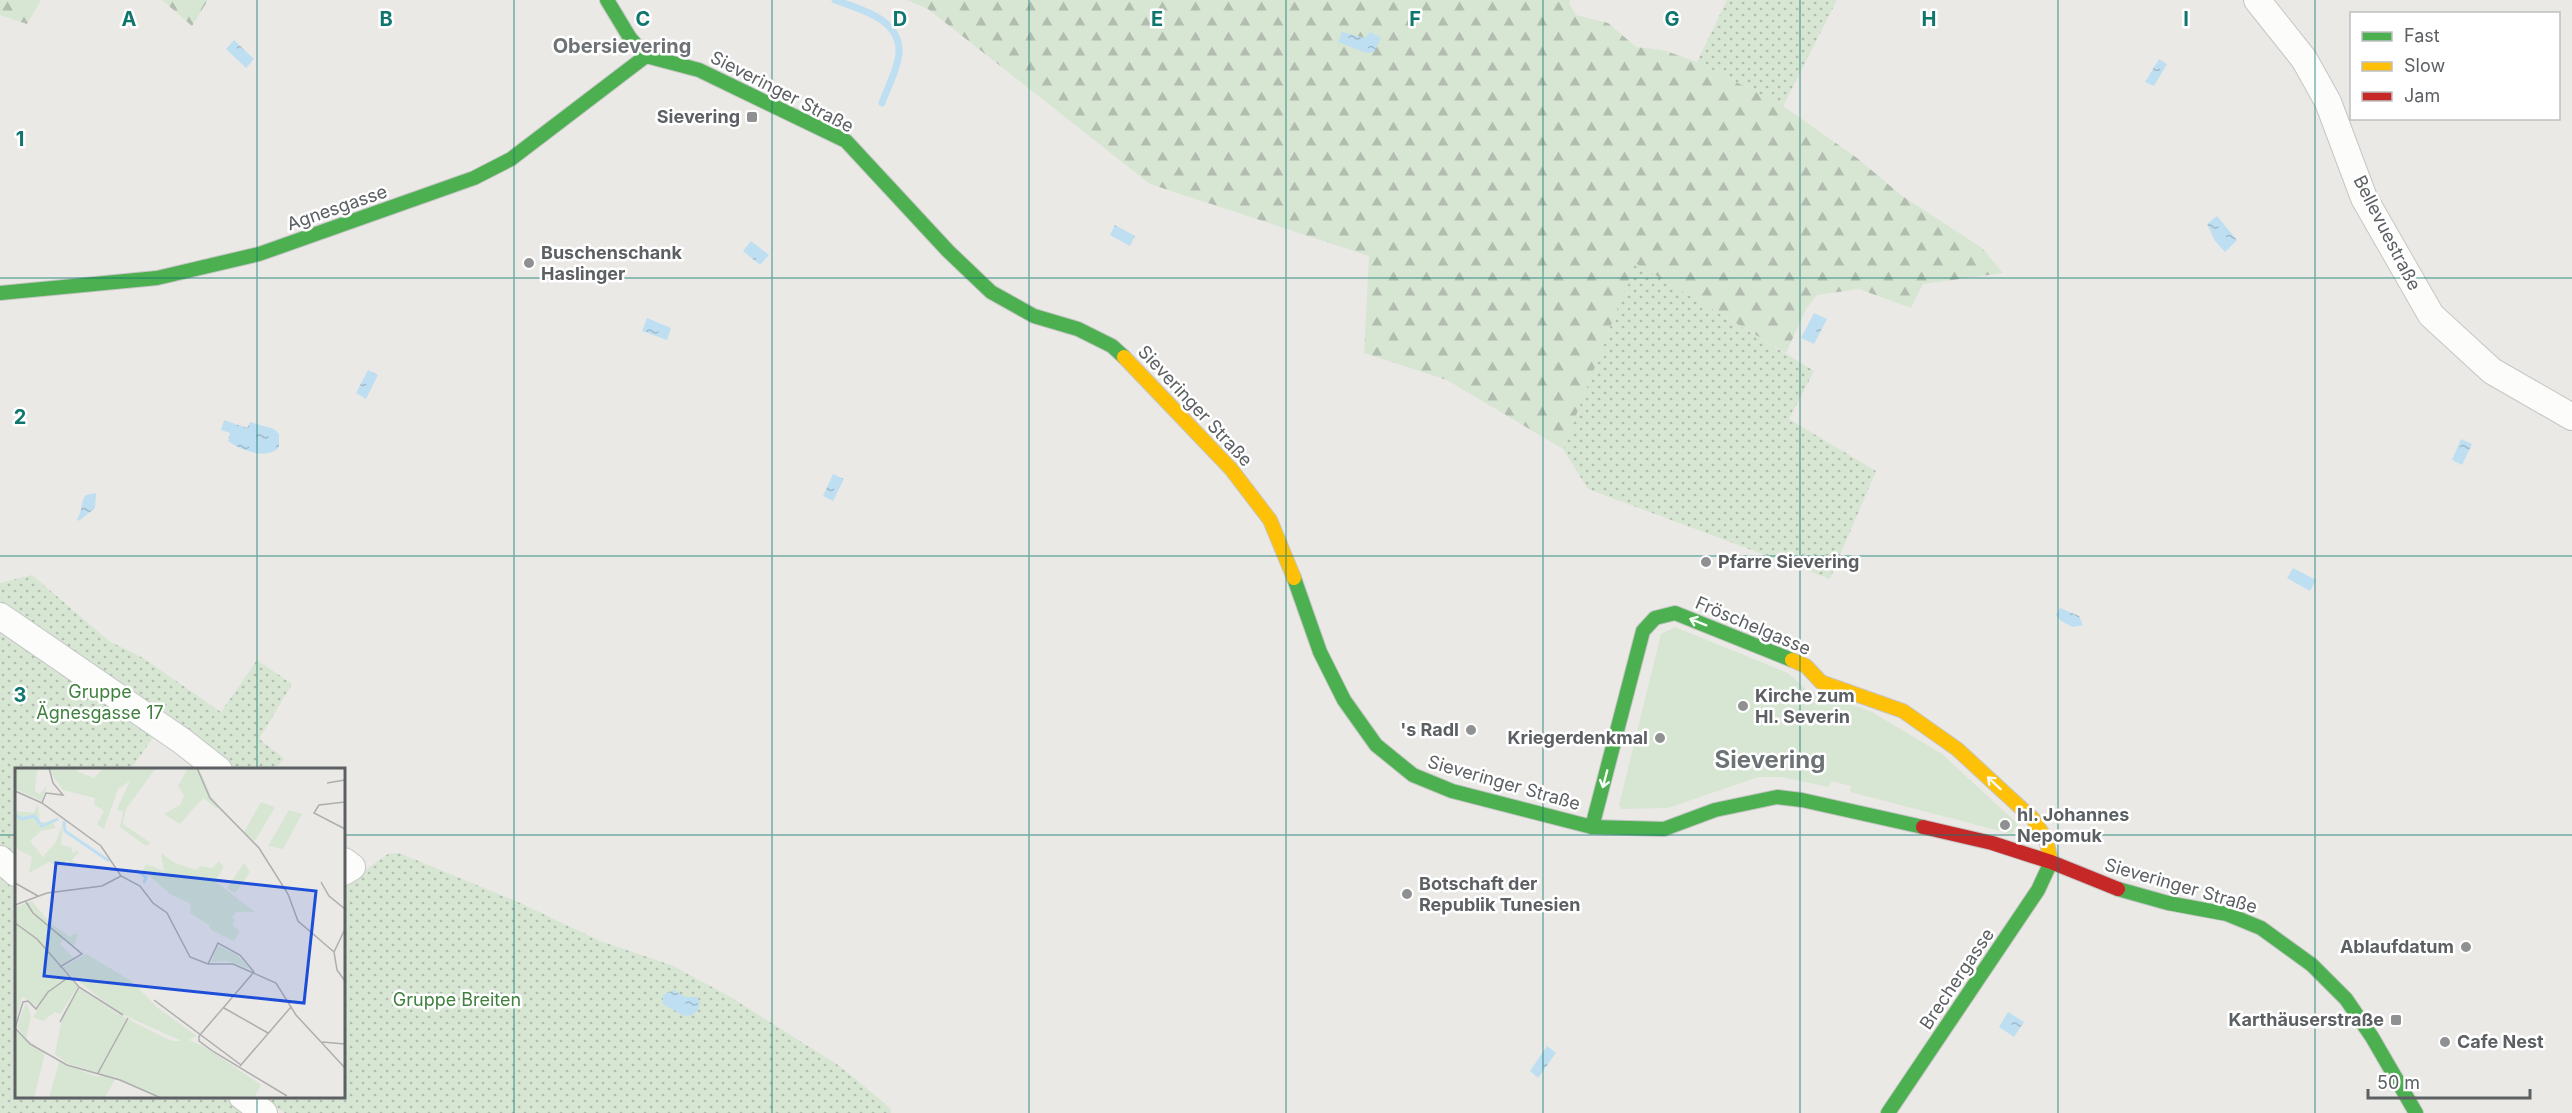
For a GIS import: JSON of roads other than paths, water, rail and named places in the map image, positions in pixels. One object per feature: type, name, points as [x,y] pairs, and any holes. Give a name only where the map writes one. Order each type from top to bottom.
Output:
[{"type":"main road","points":[[607,0],[630,38],[646,56]]},
{"type":"main road","name":"Agnesgasse","points":[[0,292],[157,278],[259,254],[474,178],[512,159],[646,56]]},
{"type":"main road","name":"Sieveringer Straße","points":[[646,56],[699,70],[846,141],[948,251],[991,292],[1034,316],[1078,328],[1112,346],[1140,371],[1232,469],[1270,520],[1289,563],[1320,652],[1344,700],[1376,745],[1413,775],[1452,790],[1592,827],[1664,829],[1716,810],[1777,797],[1836,806],[1992,843],[2051,862],[2110,887],[2168,903],[2227,914],[2261,928],[2284,943],[2312,965],[2346,999],[2372,1037],[2416,1113]]},
{"type":"main road","name":"Fröschelgasse","points":[[1592,827],[1643,631],[1655,618],[1675,613],[1806,666],[1821,682],[1903,711],[1957,749],[2033,819],[2046,839],[2051,862]]},
{"type":"main road","name":"Brechergasse","points":[[1888,1113],[2038,890],[2051,862]]},
{"type":"street","name":"Bellevuestraße","points":[[2257,0],[2304,59],[2328,102],[2364,198],[2431,315],[2492,371],[2572,417]]},
{"type":"street","points":[[0,616],[182,741],[216,768]]},
{"type":"street","points":[[0,858],[15,872]]},
{"type":"street","points":[[230,1113],[241,1098]]},
{"type":"street","points":[[243,1098],[264,1113]]},
{"type":"water","points":[[1342,32],[1365,38],[1370,32],[1381,38],[1374,52],[1367,53],[1338,42]]},
{"type":"water","points":[[234,40],[254,59],[246,68],[226,49]]},
{"type":"water","points":[[2159,59],[2167,64],[2154,86],[2145,82]]},
{"type":"water","points":[[2217,216],[2237,240],[2225,252],[2215,241],[2207,224]]},
{"type":"water","points":[[1115,225],[1135,236],[1130,246],[1110,235]]},
{"type":"water","points":[[751,241],[769,255],[760,265],[743,251]]},
{"type":"water","points":[[1814,313],[1827,319],[1814,344],[1801,338]]},
{"type":"water","points":[[647,318],[671,328],[667,340],[642,331]]},
{"type":"water","points":[[368,370],[378,375],[366,399],[356,393]]},
{"type":"water","points":[[224,420],[247,428],[250,422],[274,429],[279,434],[279,447],[274,451],[261,454],[239,448],[228,441],[230,433],[221,430]]},
{"type":"water","points":[[2461,439],[2472,444],[2462,465],[2452,460]]},
{"type":"water","points":[[833,474],[844,479],[833,501],[823,496]]},
{"type":"water","points":[[96,493],[95,508],[79,521],[77,519],[84,498],[86,495]]},
{"type":"water","points":[[2293,568],[2316,580],[2310,591],[2287,578]]},
{"type":"water","points":[[2060,608],[2079,616],[2083,625],[2073,627],[2061,621],[2056,615]]},
{"type":"water","points":[[674,990],[685,997],[696,997],[700,1001],[698,1010],[692,1015],[684,1016],[663,1004],[663,995]]},
{"type":"water","points":[[2008,1012],[2024,1022],[2014,1037],[1999,1027]]},
{"type":"water","points":[[1547,1046],[1556,1053],[1538,1078],[1530,1071]]},
{"type":"waterway","points":[[835,0],[877,17],[886,24],[898,41],[897,65],[882,103]]},
{"type":"place","name":"Sievering","points":[[752,117]]},
{"type":"place","name":"Buschenschank Haslinger","points":[[529,263]]},
{"type":"place","name":"Pfarre Sievering","points":[[1706,562]]},
{"type":"place","name":"Kirche zum Hl. Severin","points":[[1743,706]]},
{"type":"place","name":"'s Radl","points":[[1471,730]]},
{"type":"place","name":"Kriegerdenkmal","points":[[1660,738]]},
{"type":"place","name":"hl. Johannes Nepomuk","points":[[2005,825]]},
{"type":"place","name":"Botschaft der Republik Tunesien","points":[[1407,894]]},
{"type":"place","name":"Ablaufdatum","points":[[2466,947]]},
{"type":"place","name":"Karthäuserstraße","points":[[2396,1020]]},
{"type":"place","name":"Cafe Nest","points":[[2445,1042]]},
{"type":"district","name":"Obersievering","points":[[622,46]]},
{"type":"district","name":"Sievering","points":[[1770,760]]},
{"type":"park label","name":"Gruppe Ägnesgasse 17","points":[[100,702]]},
{"type":"park label","name":"Gruppe Breiten","points":[[457,1000]]}]
